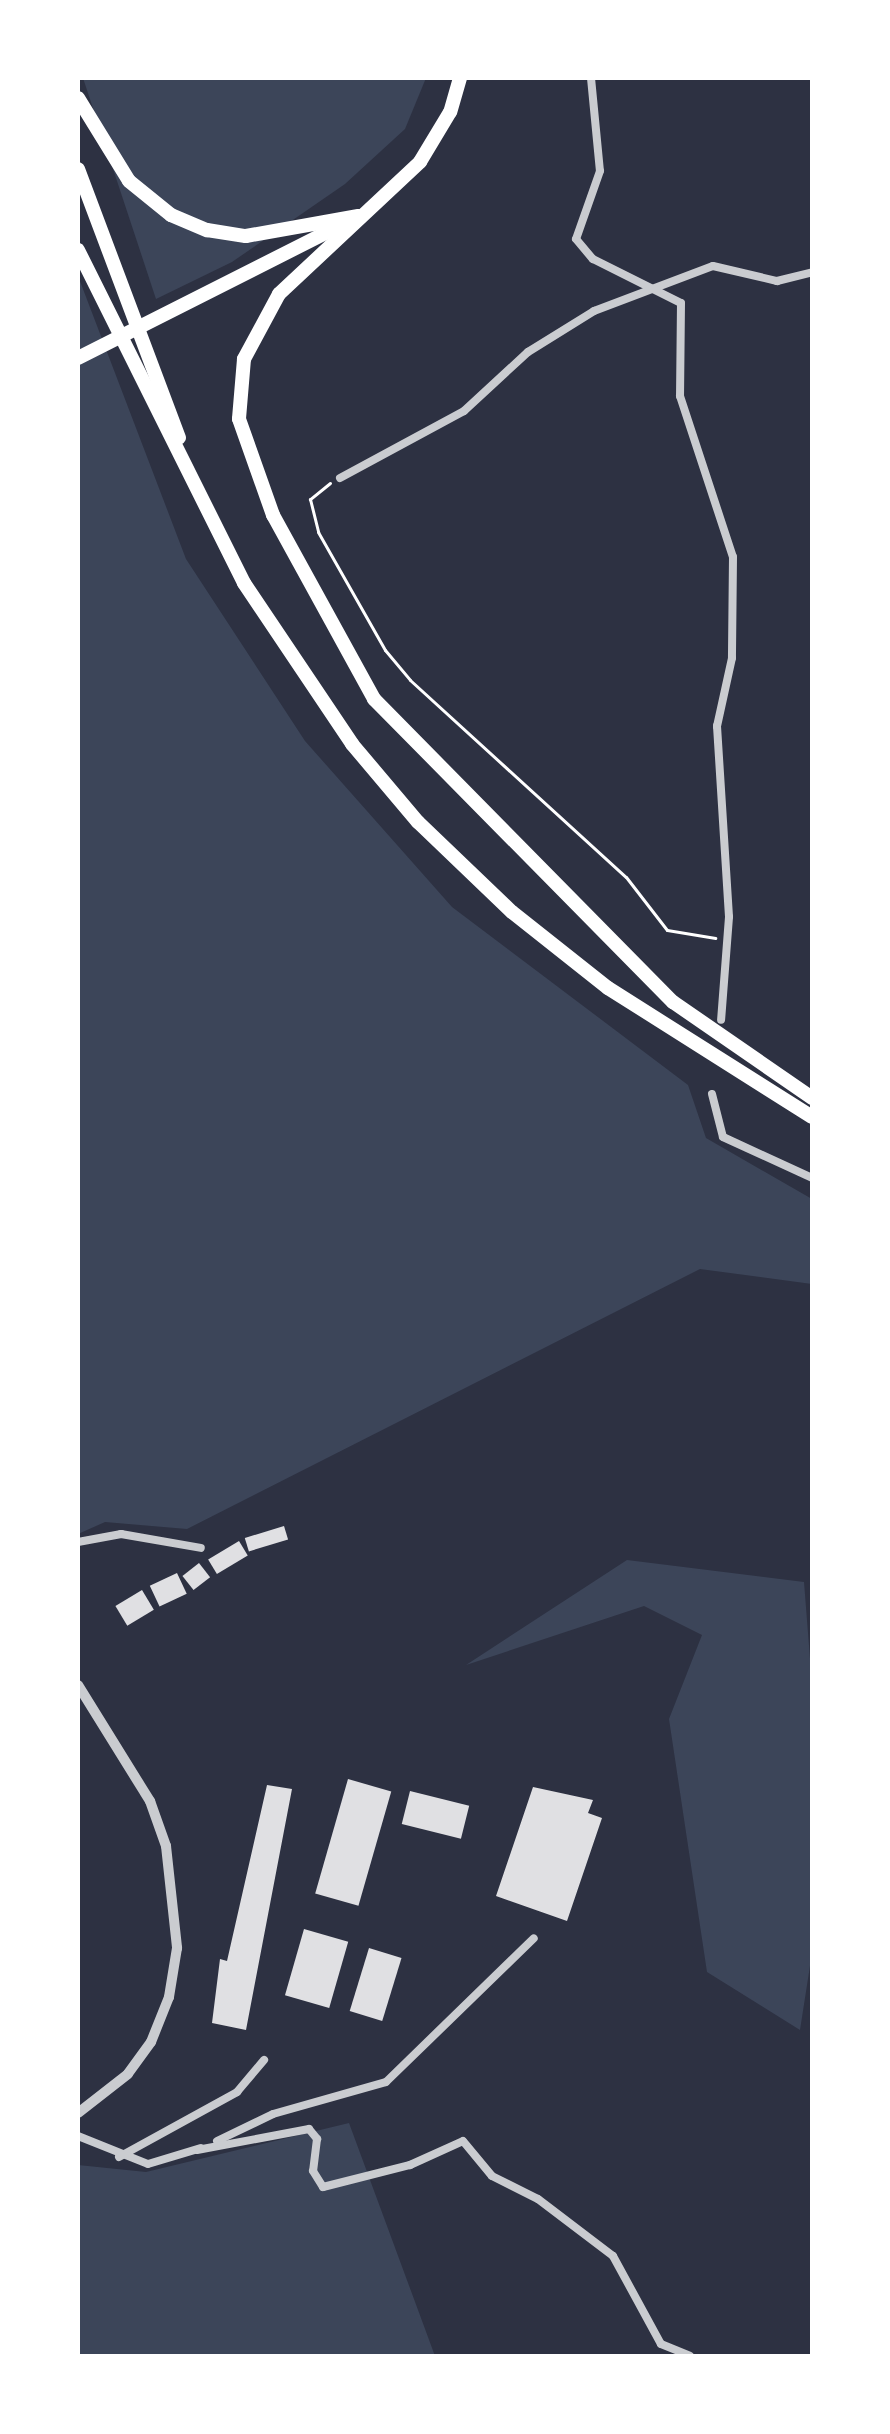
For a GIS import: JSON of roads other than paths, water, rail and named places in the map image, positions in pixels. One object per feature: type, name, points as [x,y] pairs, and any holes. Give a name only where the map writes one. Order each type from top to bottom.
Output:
[{"type":"highway","points":[[460,78],[450,112],[420,162],[279,294],[244,359],[239,419],[273,515],[374,699],[673,1002],[812,1098]]},
{"type":"highway","points":[[78,98],[129,181],[171,215],[207,230],[246,236],[359,216]]},
{"type":"highway","points":[[78,169],[206,509]]},
{"type":"highway","points":[[83,356],[359,216]]},
{"type":"highway","points":[[78,250],[206,509],[301,673],[418,822],[512,912],[608,988],[812,1117]]},
{"type":"street","points":[[591,78],[600,171],[576,239],[593,259],[657,286],[685,314],[680,396],[733,557],[732,658],[717,726],[727,937],[721,1020]]},
{"type":"street","points":[[340,478],[464,411],[570,323],[713,266],[777,281],[812,272]]},
{"type":"street","points":[[712,1094],[723,1137],[812,1178]]},
{"type":"street","points":[[78,1542],[121,1534],[201,1548]]},
{"type":"street","points":[[78,1685],[150,1801],[166,1846],[177,1948],[169,1997],[151,2042],[128,2074],[78,2113]]},
{"type":"street","points":[[197,2150],[273,2114],[386,2082],[534,1938]]},
{"type":"street","points":[[118,2157],[237,2092],[264,2060]]},
{"type":"street","points":[[78,2136],[118,2157],[148,2164],[197,2150],[309,2129],[317,2139],[313,2171],[323,2187],[410,2165],[463,2141],[492,2176],[538,2199],[613,2256],[661,2344],[690,2356]]}]
